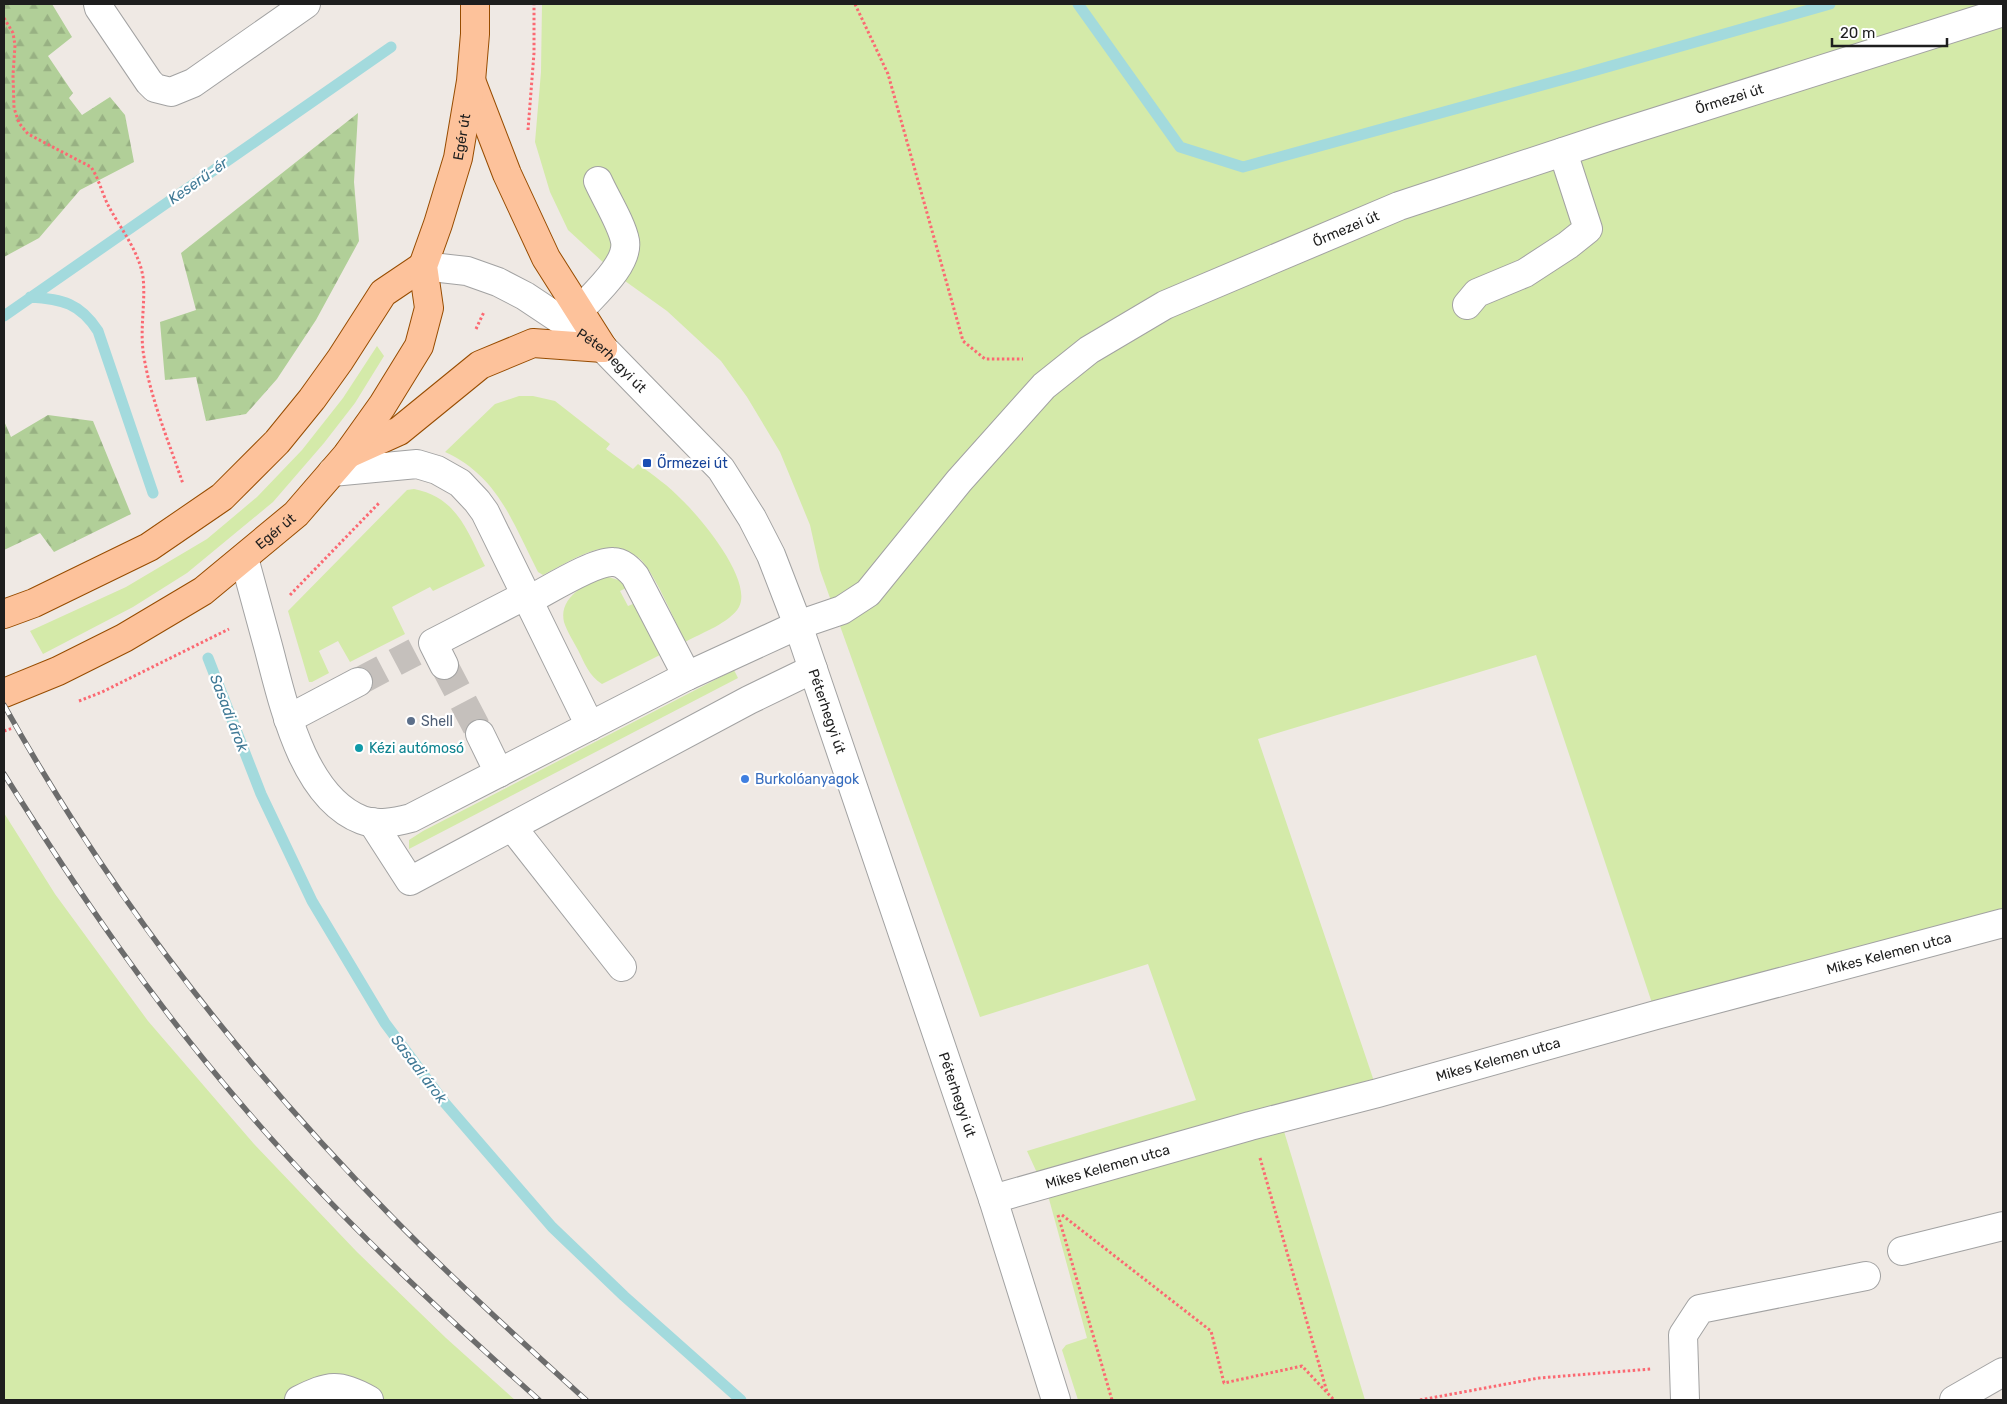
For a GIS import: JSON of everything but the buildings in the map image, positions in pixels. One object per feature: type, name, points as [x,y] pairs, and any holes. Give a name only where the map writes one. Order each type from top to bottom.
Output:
[{"type":"main road","name":"Egér út","points":[[4,693],[58,671],[124,638],[203,591],[296,514],[339,463],[382,406],[419,346],[429,308],[424,266],[458,158],[471,81],[475,34],[475,4]]},
{"type":"main road","points":[[471,81],[496,147],[546,258],[603,348]]},
{"type":"main road","points":[[4,614],[34,602],[149,547],[222,497],[277,442],[312,399],[340,360],[383,293],[424,266]]},
{"type":"main road","points":[[339,463],[399,431],[480,365],[533,343],[603,348]]},
{"type":"street","points":[[98,4],[149,82],[155,88],[171,92],[193,83],[306,4]]},
{"type":"street","name":"Őrmezei út","points":[[372,822],[395,822],[411,818],[687,676],[798,625],[842,610],[868,593],[959,481],[1044,386],[1089,350],[1165,305],[1399,206],[2003,12]]},
{"type":"street","points":[[1467,305],[1477,293],[1525,273],[1568,245],[1588,229],[1563,152]]},
{"type":"street","points":[[580,311],[618,266],[624,254],[625,242],[598,181]]},
{"type":"street","name":"Péterhegyi út","points":[[424,266],[467,271],[498,282],[525,296],[603,348],[721,469],[752,518],[771,556],[798,625],[993,1199],[1056,1400]]},
{"type":"street","points":[[339,463],[417,464],[437,470],[460,483],[477,500],[485,512],[590,726]]},
{"type":"street","points":[[244,558],[288,719],[306,760],[325,792],[343,810],[364,821],[372,822],[410,881],[749,700],[813,669]]},
{"type":"street","points":[[430,653],[527,598],[594,566],[614,562],[623,564],[635,576],[687,676]]},
{"type":"street","points":[[288,719],[358,682]]},
{"type":"street","points":[[480,734],[499,773]]},
{"type":"street","points":[[512,827],[622,967]]},
{"type":"street","name":"Mikes Kelemen utca","points":[[993,1199],[1250,1126],[1378,1093],[1656,1015],[2003,924]]},
{"type":"street","points":[[1902,1251],[2003,1226]]},
{"type":"street","points":[[1685,1400],[1684,1335],[1700,1309],[1866,1276]]},
{"type":"street","points":[[1954,1400],[2003,1372]]},
{"type":"street","points":[[299,1400],[315,1392],[330,1388],[344,1388],[369,1400]]},
{"type":"path","points":[[527,137],[534,53],[534,4]]},
{"type":"path","points":[[855,4],[888,74],[963,341],[985,359],[1023,359],[1029,365]]},
{"type":"path","points":[[4,18],[13,33],[16,45],[13,75],[14,100],[19,123],[28,134],[91,167],[102,192],[140,261],[144,295],[142,331],[144,356],[153,394],[184,488]]},
{"type":"path","points":[[1250,1126],[1327,1393]]},
{"type":"path","points":[[1112,1400],[1057,1212],[1211,1331],[1224,1383],[1302,1366],[1334,1400]]},
{"type":"path","points":[[1420,1400],[1538,1378],[1684,1366]]},
{"type":"green space","points":[[4,4],[52,4],[72,37],[48,56],[73,93],[69,98],[82,115],[110,97],[125,115],[134,162],[80,190],[39,238],[4,257]]},
{"type":"green space","points":[[542,4],[2003,4],[2003,923],[1656,1015],[1536,655],[1258,739],[1378,1093],[1280,1118],[1365,1400],[1078,1400],[1062,1350],[1066,1345],[1087,1338],[1049,1199],[1027,1151],[1196,1100],[1148,964],[980,1017],[820,570],[810,525],[780,452],[747,397],[721,361],[667,311],[618,276],[568,230],[550,192],[535,142],[541,72]]},
{"type":"green space","points":[[358,113],[354,182],[359,241],[316,320],[277,379],[246,414],[206,421],[196,377],[165,380],[160,322],[196,310],[181,253]]},
{"type":"green space","points":[[377,346],[384,356],[355,403],[324,443],[273,502],[187,573],[133,607],[43,654],[30,631],[126,587],[207,539],[257,497],[302,450],[343,398]]},
{"type":"green space","points":[[519,396],[533,396],[555,401],[610,444],[606,449],[633,469],[638,464],[677,495],[701,521],[723,550],[739,581],[741,595],[739,607],[729,618],[685,642],[651,574],[639,558],[625,551],[599,549],[577,557],[543,575],[538,572],[512,519],[491,488],[463,462],[445,452],[495,404]]},
{"type":"green space","points":[[48,415],[93,421],[131,514],[54,552],[40,533],[4,550],[4,421],[11,437]]},
{"type":"green space","points":[[414,489],[441,499],[451,508],[466,528],[485,566],[433,591],[430,587],[392,607],[405,634],[350,662],[338,641],[319,651],[329,673],[309,682],[288,611],[407,490]]},
{"type":"green space","points":[[608,577],[622,581],[628,587],[620,591],[628,606],[638,602],[664,653],[602,684],[590,673],[585,664],[565,625],[563,613],[570,598],[576,592],[592,582]]},
{"type":"green space","points":[[734,670],[738,678],[409,849],[409,840],[423,831]]},
{"type":"green space","points":[[4,813],[55,894],[148,1021],[254,1144],[357,1252],[446,1338],[515,1400],[4,1400]]},
{"type":"waterway","points":[[1078,4],[1180,147],[1243,167],[1830,4]]},
{"type":"waterway","name":"Keserű-ér","points":[[4,316],[391,47]]},
{"type":"waterway","name":"Sasadi árok","points":[[30,297],[52,299],[69,304],[84,314],[98,331],[153,493]]},
{"type":"waterway","name":"Sasadi árok","points":[[208,658],[261,794],[312,901],[385,1023],[444,1102],[552,1227],[624,1296],[741,1400]]},
{"type":"tunnel","points":[[358,682],[415,652]]},
{"type":"tunnel","points":[[444,665],[480,734]]},
{"type":"railway","points":[[4,705],[45,776],[88,844],[133,910],[231,1038],[283,1099],[393,1218],[464,1288],[586,1400]]},
{"type":"railway","points":[[4,774],[116,944],[208,1065],[241,1104],[311,1182],[385,1257],[461,1330],[539,1400]]},
{"type":"place","name":"Őrmezei út","points":[[647,463]]},
{"type":"place","name":"Shell","points":[[411,721]]},
{"type":"place","name":"Kézi autómosó","points":[[359,748]]},
{"type":"place","name":"Burkolóanyagok","points":[[745,779]]}]
